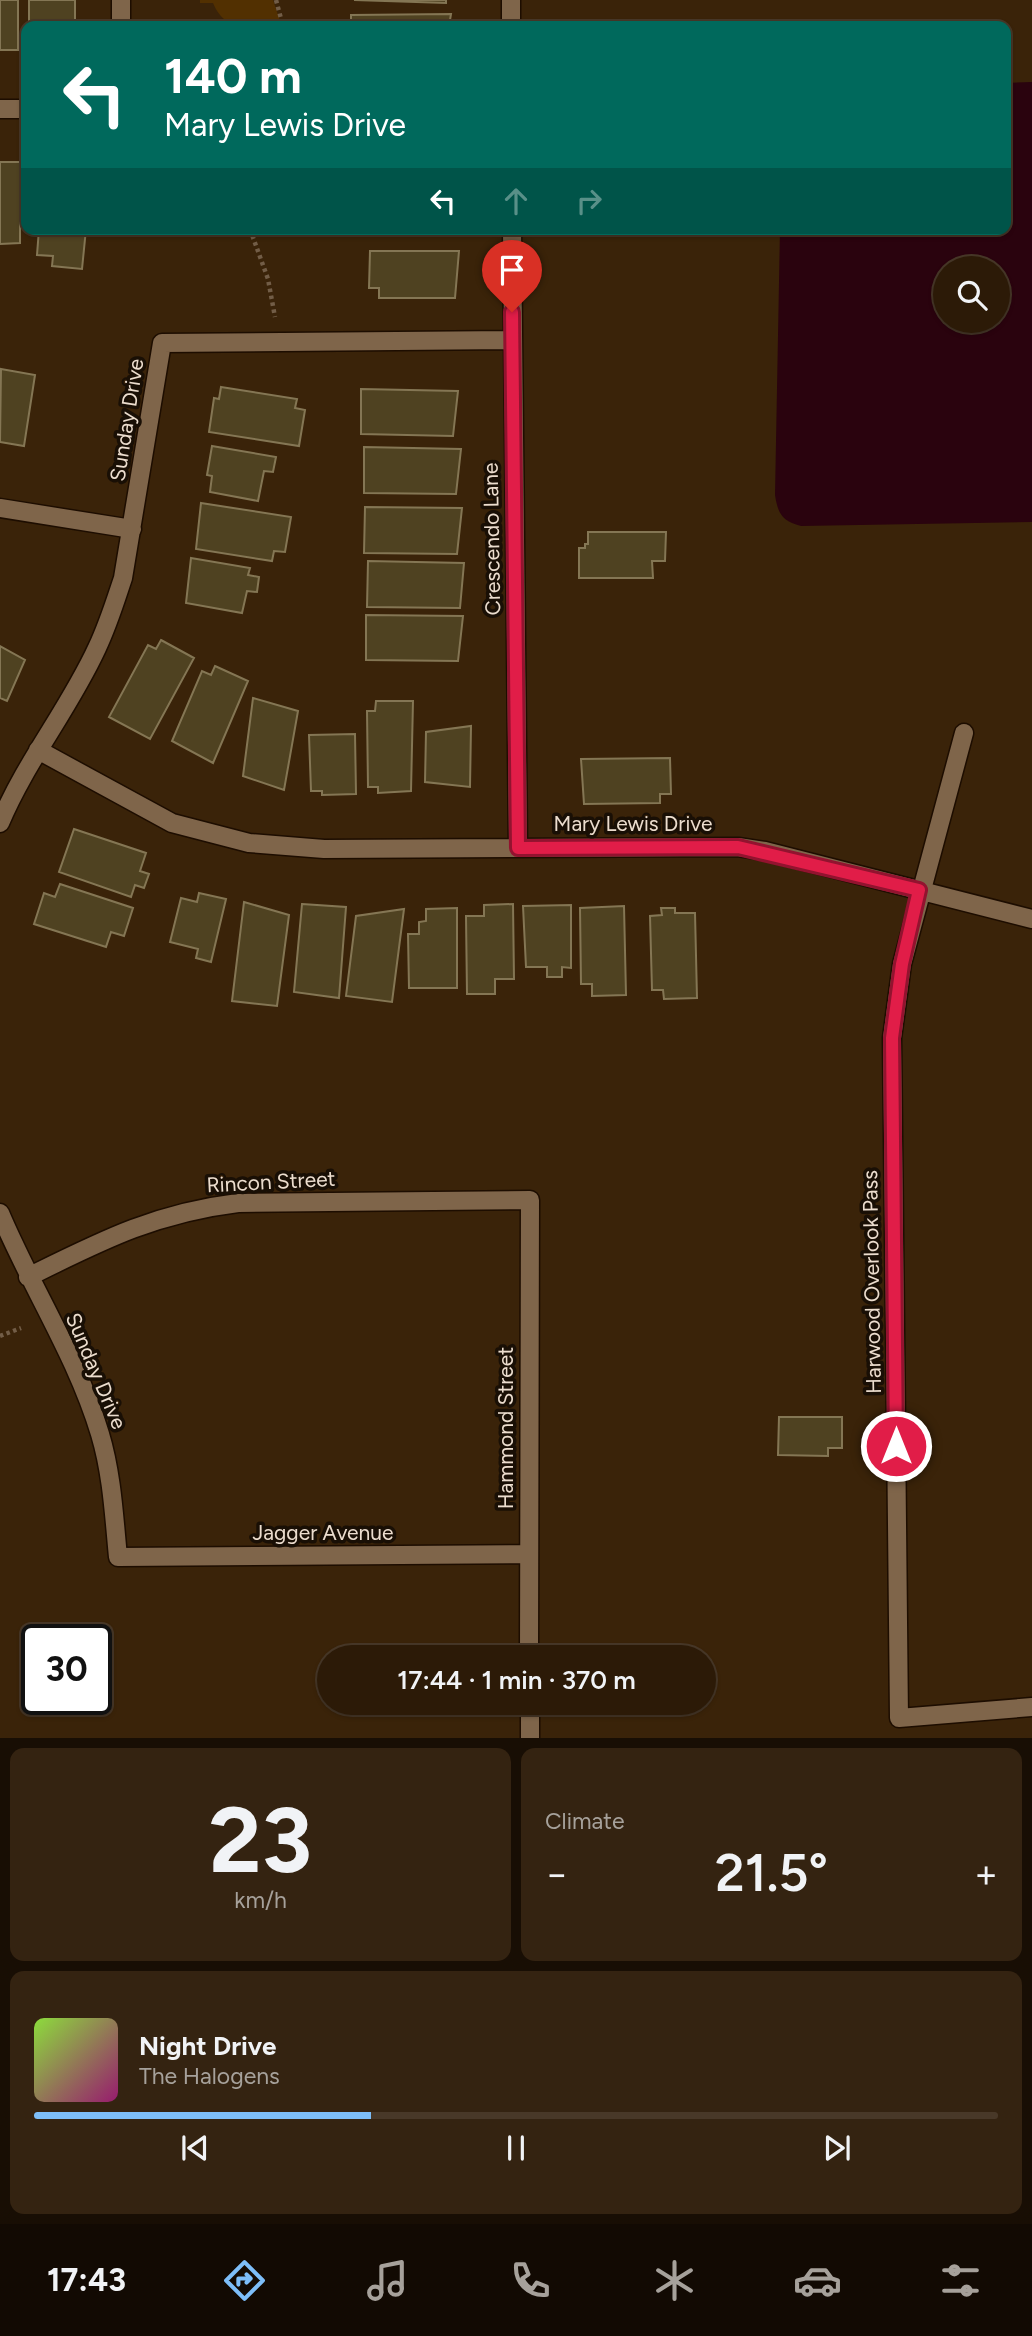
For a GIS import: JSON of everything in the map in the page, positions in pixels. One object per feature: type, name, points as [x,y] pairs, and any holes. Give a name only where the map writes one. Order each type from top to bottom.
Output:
[{"type":"street","points":[[121,0],[121,21]]},
{"type":"street","points":[[511,0],[511,21]]},
{"type":"street","points":[[0,109],[21,109]]},
{"type":"street","name":"Crescendo Lane","points":[[512,235],[518,848]]},
{"type":"street","name":"Sunday Drive","points":[[0,823],[38,750],[96,650],[123,578],[162,343],[513,340]]},
{"type":"street","points":[[0,508],[132,529]]},
{"type":"street","name":"Harwood Overlook Pass","points":[[964,733],[919,890],[902,964],[892,1038],[899,1718],[1032,1707]]},
{"type":"street","name":"Mary Lewis Drive","points":[[38,750],[172,823],[250,844],[324,849],[738,847],[1032,919]]},
{"type":"street","name":"Rincon Street","points":[[28,1277],[136,1225],[201,1208],[238,1203],[530,1200]]},
{"type":"street","name":"Hammond Street","points":[[529,1645],[530,1200]]},
{"type":"street","name":"Sunday Drive","points":[[0,1213],[28,1277],[77,1375],[100,1434],[109,1468],[118,1557]]},
{"type":"street","name":"Jagger Avenue","points":[[118,1557],[529,1554]]},
{"type":"street","points":[[530,1715],[530,1738]]},
{"type":"path","points":[[276,0],[282,21]]},
{"type":"path","points":[[252,235],[265,268],[275,317]]},
{"type":"path","points":[[0,1336],[21,1328]]},
{"type":"shaded area","points":[[200,0],[273,0],[280,21],[227,21],[213,3],[200,3]]},
{"type":"shaded area","points":[[1032,82],[1032,522],[801,526],[785,519],[775,495],[780,235],[1011,235],[1011,83]]},
{"type":"building","points":[[0,0],[18,0],[18,50],[0,50]]},
{"type":"building","points":[[29,0],[75,0],[75,21],[29,21]]},
{"type":"building","points":[[354,0],[446,0],[446,3]]},
{"type":"building","points":[[451,14],[450,21],[351,21],[351,15]]},
{"type":"building","points":[[0,162],[20,162],[20,243],[0,244]]},
{"type":"building","points":[[39,235],[85,235],[82,269],[52,266],[53,256],[37,255]]},
{"type":"building","points":[[370,251],[459,251],[455,298],[379,298],[379,288],[369,288]]},
{"type":"building","points":[[1,369],[35,375],[24,446],[0,442]]},
{"type":"building","points":[[221,387],[297,399],[295,408],[305,410],[299,446],[209,432],[214,398],[219,399]]},
{"type":"building","points":[[361,389],[458,391],[453,436],[361,434]]},
{"type":"building","points":[[212,446],[276,457],[273,472],[264,471],[258,501],[210,492],[212,476],[207,475]]},
{"type":"building","points":[[364,447],[461,449],[456,494],[364,493]]},
{"type":"building","points":[[201,503],[291,517],[285,552],[274,551],[272,561],[196,549]]},
{"type":"building","points":[[365,507],[462,508],[457,554],[364,553]]},
{"type":"building","points":[[588,532],[666,532],[665,561],[652,561],[653,578],[579,578],[579,548],[585,548],[585,544],[588,544]]},
{"type":"building","points":[[191,558],[250,568],[248,575],[259,577],[257,592],[247,591],[242,613],[186,603]]},
{"type":"building","points":[[368,561],[464,563],[460,608],[367,607]]},
{"type":"building","points":[[366,615],[463,616],[458,661],[366,660]]},
{"type":"building","points":[[161,640],[194,658],[150,739],[109,717],[148,645],[156,649]]},
{"type":"building","points":[[0,646],[25,660],[7,701],[0,698]]},
{"type":"building","points":[[215,666],[248,681],[213,763],[172,741],[202,671],[211,675]]},
{"type":"building","points":[[253,698],[298,711],[284,790],[243,776]]},
{"type":"building","points":[[376,701],[413,701],[411,791],[378,793],[378,787],[368,787],[367,711],[375,711]]},
{"type":"building","points":[[471,726],[470,787],[425,782],[426,732]]},
{"type":"building","points":[[355,734],[356,794],[322,795],[322,791],[311,791],[309,735]]},
{"type":"building","points":[[670,758],[671,794],[660,794],[660,803],[584,804],[581,759]]},
{"type":"building","points":[[74,829],[146,853],[140,871],[149,874],[144,888],[135,885],[131,897],[59,872]]},
{"type":"building","points":[[60,884],[133,908],[124,936],[111,932],[106,947],[34,924],[44,893],[55,897]]},
{"type":"building","points":[[199,893],[226,899],[211,962],[196,958],[198,949],[170,942],[181,898],[197,902]]},
{"type":"building","points":[[244,902],[289,915],[277,1006],[232,1001]]},
{"type":"building","points":[[302,904],[346,907],[339,998],[294,992]]},
{"type":"building","points":[[513,904],[514,979],[495,979],[495,994],[467,994],[466,916],[484,916],[484,905]]},
{"type":"building","points":[[571,905],[571,968],[562,967],[562,977],[547,977],[547,967],[526,967],[523,906]]},
{"type":"building","points":[[624,906],[626,995],[592,996],[592,984],[581,984],[580,908]]},
{"type":"building","points":[[457,908],[457,988],[409,988],[408,934],[419,934],[419,922],[426,921],[426,909]]},
{"type":"building","points":[[661,908],[675,908],[675,913],[695,913],[697,998],[664,999],[663,990],[652,990],[650,916],[662,915]]},
{"type":"building","points":[[404,909],[392,1002],[346,996],[356,916]]},
{"type":"building","points":[[779,1417],[842,1417],[842,1448],[828,1448],[828,1456],[778,1455]]},
{"type":"route","points":[[512,312],[518,848],[738,847],[765,851],[919,890],[902,964],[892,1038],[896,1446]]}]
